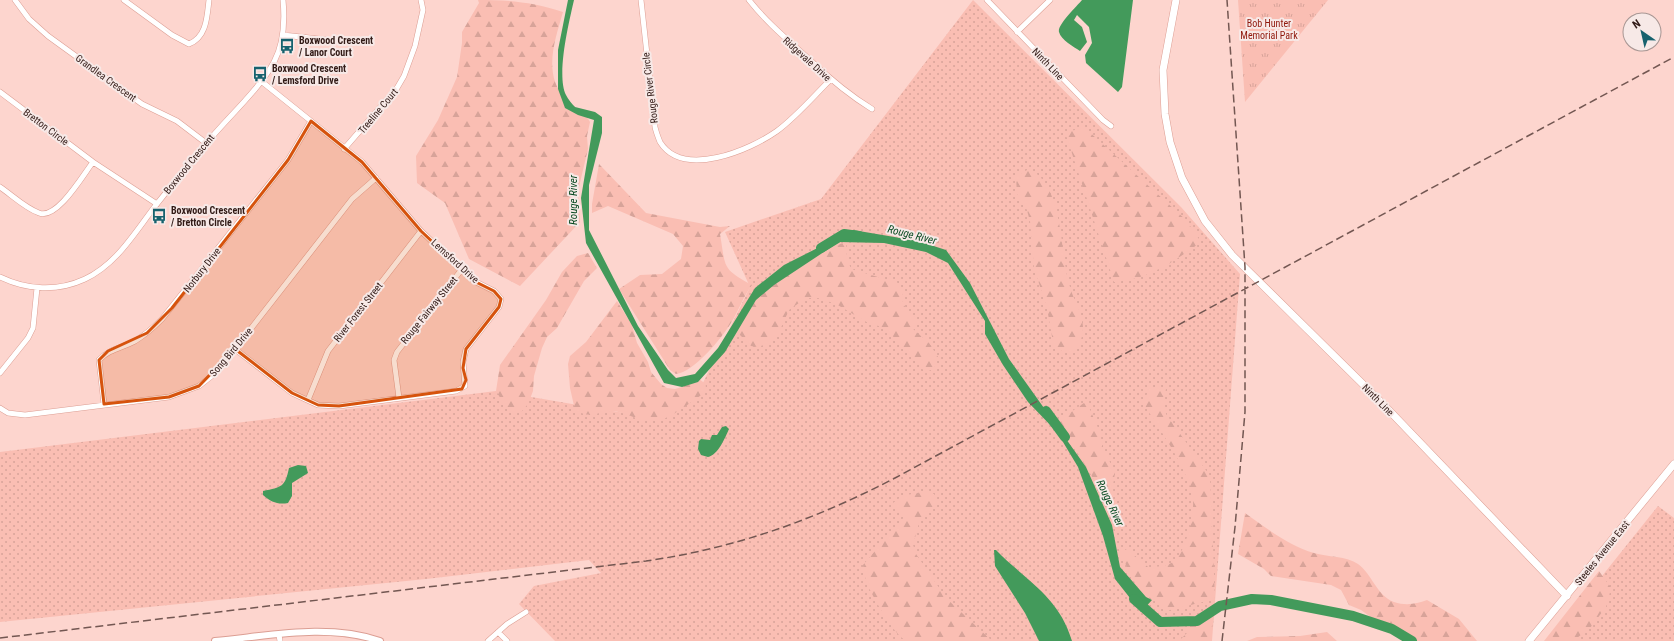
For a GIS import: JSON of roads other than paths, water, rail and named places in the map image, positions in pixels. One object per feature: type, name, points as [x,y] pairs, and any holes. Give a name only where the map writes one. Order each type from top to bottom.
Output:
[{"type":"main road","name":"Ninth Line","points":[[1176,0],[1163,70],[1164,99],[1169,135],[1175,159],[1193,201],[1205,221],[1232,255],[1382,403],[1567,596]]},
{"type":"main road","name":"Steeles Avenue East","points":[[1529,641],[1674,464]]},
{"type":"street","name":"Grandlea Crescent","points":[[15,0],[29,19],[48,36],[142,104],[177,121],[206,143]]},
{"type":"street","points":[[124,0],[172,36],[189,44],[195,40],[206,24],[209,0]]},
{"type":"street","name":"Boxwood Crescent","points":[[0,277],[24,286],[37,288],[60,287],[74,283],[99,271],[118,254],[206,143],[261,81],[274,62],[283,35],[285,20],[283,0]]},
{"type":"street","name":"Treeline Court","points":[[344,149],[397,88],[404,76],[415,46],[423,10],[421,0]]},
{"type":"street","name":"Rouge River Circle","points":[[641,0],[654,127],[660,142],[674,155],[699,160],[741,150],[753,145],[787,123],[830,80]]},
{"type":"street","name":"Ridgevale Drive","points":[[749,0],[773,28],[830,80],[850,96],[872,109]]},
{"type":"street","name":"Ninth Line","points":[[987,0],[1103,120],[1111,126]]},
{"type":"street","points":[[1017,32],[1050,0]]},
{"type":"street","points":[[283,35],[346,42]]},
{"type":"street","name":"Lemsford Drive","points":[[235,349],[292,393],[318,405],[340,406],[456,391],[465,386],[463,362],[466,349],[499,307],[501,299],[494,291],[474,281],[421,231],[362,162],[261,81]]},
{"type":"street","name":"Bretton Circle","points":[[0,92],[93,162],[157,204]]},
{"type":"street","name":"Norbury Drive","points":[[104,404],[99,360],[108,351],[134,341],[147,333],[172,308],[288,160],[311,121]]},
{"type":"street","points":[[0,187],[40,214],[48,214],[56,210],[93,162]]},
{"type":"street","name":"Song Bird Drive","points":[[0,408],[8,413],[25,415],[169,397],[199,386],[213,375],[235,349],[352,199],[376,178]]},
{"type":"street","name":"River Forest Street","points":[[308,400],[328,350],[421,231]]},
{"type":"street","name":"Rouge Fairway Street","points":[[400,398],[394,360],[397,352],[462,269]]},
{"type":"street","points":[[0,372],[28,338],[33,328],[37,288]]},
{"type":"street","points":[[488,641],[526,612]]},
{"type":"street","points":[[215,641],[279,638],[331,632],[357,634],[380,641]]},
{"type":"street","points":[[498,632],[507,641]]},
{"type":"waterway","name":"Rouge River","points":[[821,248],[844,234],[859,236]]},
{"type":"waterway","name":"Rouge River","points":[[1046,411],[1065,437]]},
{"type":"waterway","name":"Rouge River","points":[[1134,599],[1160,622],[1197,621],[1220,606],[1252,599],[1271,600],[1353,616],[1392,629],[1412,641]]},
{"type":"railway","points":[[1222,641],[1235,527],[1245,412],[1245,267],[1227,0]]},
{"type":"railway","points":[[0,638],[646,561],[711,548],[774,530],[835,507],[895,478],[1674,57]]},
{"type":"place","name":"Boxwood Crescent / Lanor Court","points":[[287,46]]},
{"type":"place","name":"Boxwood Crescent / Lemsford Drive","points":[[260,74]]},
{"type":"place","name":"Boxwood Crescent / Bretton Circle","points":[[159,216]]},
{"type":"park label","name":"Bob Hunter Memorial Park","points":[[1269,28]]}]
